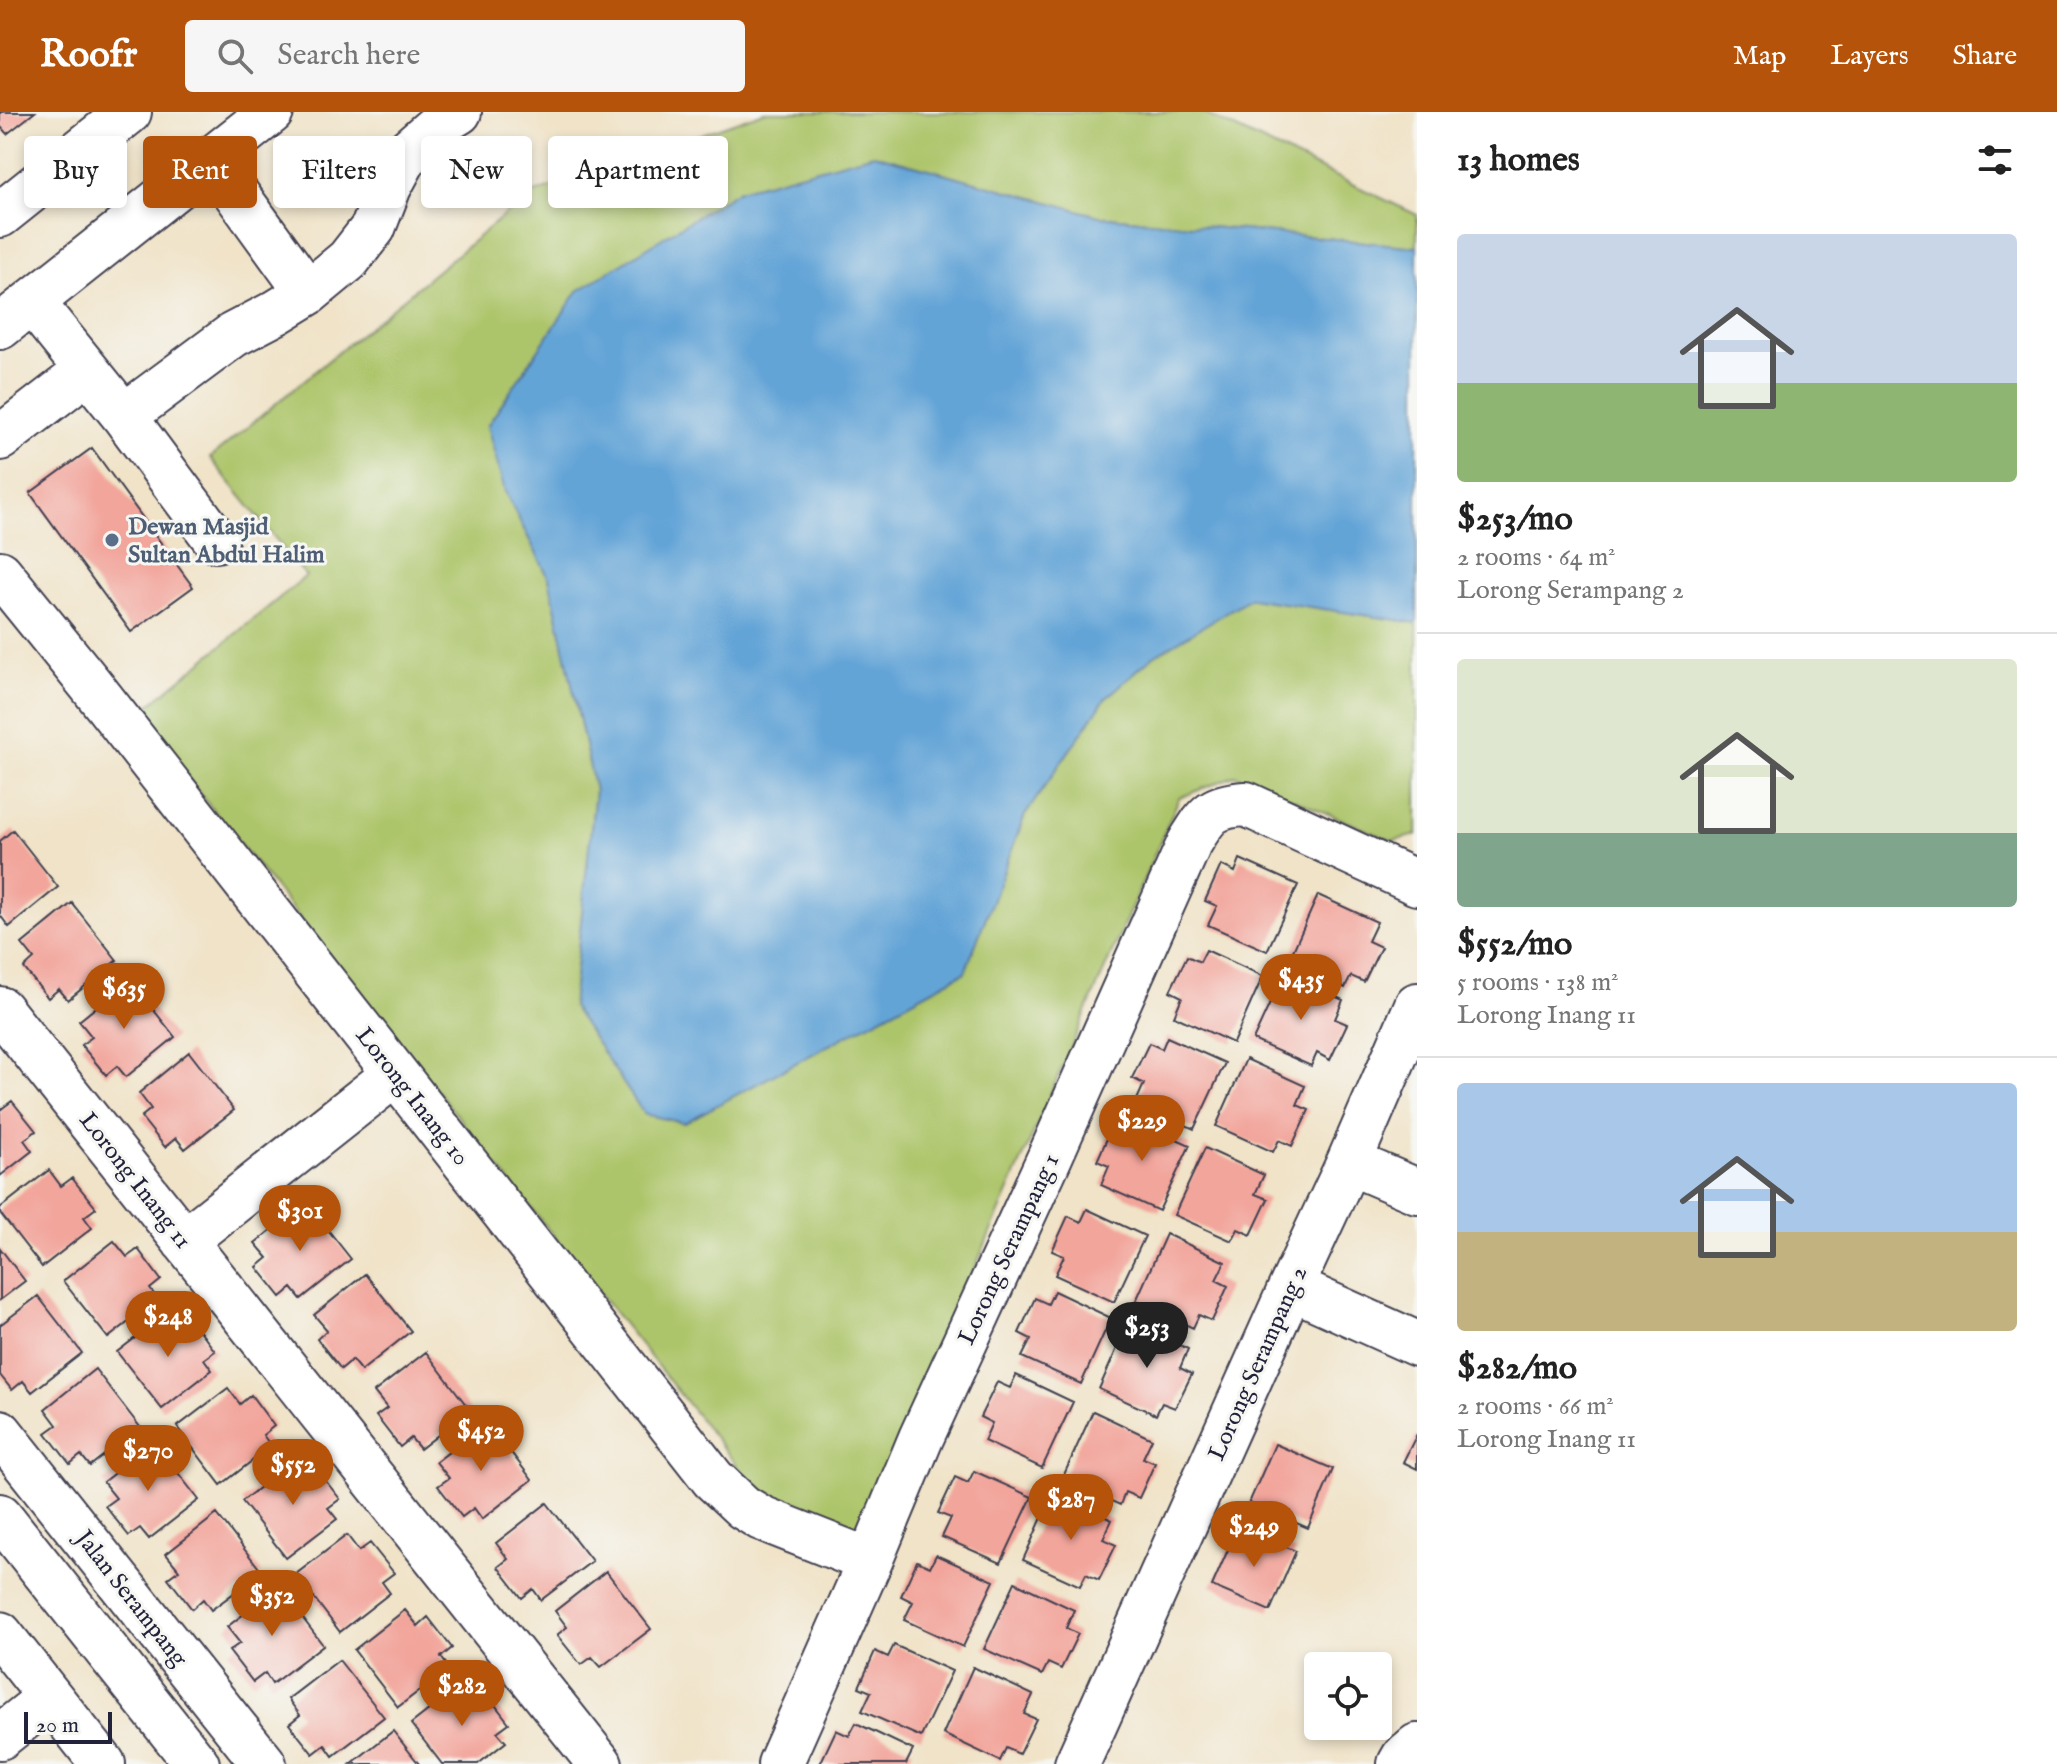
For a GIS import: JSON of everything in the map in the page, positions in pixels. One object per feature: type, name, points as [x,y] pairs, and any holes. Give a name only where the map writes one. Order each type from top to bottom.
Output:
[{"type":"street","points":[[0,215],[129,112]]},
{"type":"street","points":[[223,136],[271,112]]},
{"type":"street","points":[[124,416],[233,335],[308,293],[348,260],[373,228],[389,187],[409,150],[439,124],[459,112]]},
{"type":"street","points":[[257,202],[308,293]]},
{"type":"street","points":[[143,205],[16,315],[87,371],[216,540]]},
{"type":"street","points":[[0,438],[87,371]]},
{"type":"street","name":"Lorong Inang 10","points":[[0,573],[728,1495],[761,1518],[870,1561]]},
{"type":"street","name":"Lorong Serampang 1","points":[[780,1764],[921,1438],[1189,844],[1201,825],[1215,809],[1246,804],[1417,883]]},
{"type":"street","name":"Lorong Inang 11","points":[[0,1009],[600,1764]]},
{"type":"street","name":"Lorong Serampang 2","points":[[1077,1764],[1291,1287],[1413,1025]]},
{"type":"street","points":[[184,1241],[395,1074]]},
{"type":"street","points":[[1349,1162],[1417,1191]]},
{"type":"street","points":[[1291,1287],[1417,1344]]},
{"type":"street","name":"Jalan Serampang","points":[[0,1432],[264,1764]]},
{"type":"street","points":[[0,1516],[197,1764]]},
{"type":"street","points":[[0,1634],[103,1764]]},
{"type":"street","points":[[0,1737],[50,1697]]},
{"type":"street","points":[[1400,1764],[1417,1746]]},
{"type":"green space","points":[[764,112],[1201,112],[1417,215],[1417,247],[1099,216],[874,154],[739,190],[728,204],[728,136],[696,136]]},
{"type":"green space","points":[[548,188],[548,208],[725,208],[505,492],[549,578],[595,791],[572,1006],[644,1114],[684,1123],[965,972],[1025,815],[1105,699],[1152,657],[1250,598],[1417,623],[1417,835],[1393,841],[1236,775],[1179,798],[860,1533],[755,1488],[137,715],[306,576],[210,458],[513,208],[532,208],[532,194]]},
{"type":"water","points":[[874,154],[1099,216],[1417,247],[1417,623],[1250,598],[1152,657],[1105,699],[1025,815],[965,972],[684,1123],[644,1114],[572,1006],[595,791],[549,578],[505,492],[487,426],[578,291],[710,208],[728,208],[728,197],[739,190]]},
{"type":"building","points":[[0,112],[35,112],[7,134],[0,126]]},
{"type":"building","name":"Dewan Masjid Sultan Abdul Halim","points":[[92,448],[193,587],[131,632],[30,493]]},
{"type":"building","points":[[13,830],[58,887],[9,927],[0,915],[0,841]]},
{"type":"building","points":[[1240,859],[1298,885],[1267,951],[1208,925],[1217,906],[1205,901],[1221,865],[1235,872]]},
{"type":"building","points":[[1318,895],[1377,922],[1368,941],[1381,947],[1364,982],[1351,976],[1345,988],[1288,962]]},
{"type":"building","points":[[72,903],[117,960],[68,1000],[59,989],[48,998],[24,968],[34,959],[22,944]]},
{"type":"building","points":[[1206,950],[1263,976],[1233,1043],[1174,1016],[1182,997],[1170,991],[1187,956],[1200,962]]},
{"type":"building","points":[[1284,973],[1343,1000],[1335,1019],[1347,1024],[1330,1060],[1317,1053],[1311,1066],[1253,1040]]},
{"type":"building","points":[[130,980],[175,1037],[126,1077],[117,1066],[106,1075],[81,1045],[92,1037],[79,1021]]},
{"type":"building","points":[[1167,1037],[1225,1063],[1194,1129],[1136,1102],[1144,1084],[1132,1078],[1149,1043],[1162,1049]]},
{"type":"building","points":[[189,1052],[234,1110],[185,1149],[176,1138],[165,1147],[141,1117],[151,1109],[139,1093]]},
{"type":"building","points":[[1246,1059],[1305,1086],[1297,1105],[1309,1110],[1292,1146],[1279,1140],[1273,1152],[1216,1126]]},
{"type":"building","points":[[12,1101],[36,1131],[24,1140],[32,1151],[0,1176],[0,1110]]},
{"type":"building","points":[[1132,1119],[1190,1145],[1159,1211],[1101,1185],[1109,1166],[1097,1161],[1113,1125],[1127,1132]]},
{"type":"building","points":[[1205,1148],[1264,1175],[1255,1194],[1268,1199],[1251,1235],[1238,1229],[1232,1241],[1174,1215]]},
{"type":"building","points":[[49,1170],[61,1186],[72,1178],[96,1208],[84,1217],[92,1228],[42,1267],[0,1213],[0,1208]]},
{"type":"building","points":[[306,1202],[351,1259],[301,1299],[292,1288],[281,1297],[257,1267],[268,1258],[255,1243]]},
{"type":"building","points":[[1087,1209],[1145,1236],[1114,1302],[1055,1275],[1064,1256],[1052,1251],[1068,1216],[1081,1222]]},
{"type":"building","points":[[1166,1234],[1225,1262],[1216,1280],[1228,1286],[1212,1321],[1199,1315],[1193,1328],[1136,1301]]},
{"type":"building","points":[[114,1241],[127,1257],[138,1249],[161,1280],[150,1289],[158,1299],[108,1338],[63,1281]]},
{"type":"building","points":[[0,1248],[25,1281],[0,1300]]},
{"type":"building","points":[[365,1274],[411,1331],[361,1371],[352,1360],[341,1369],[317,1339],[327,1330],[314,1315]]},
{"type":"building","points":[[1054,1291],[1111,1318],[1081,1384],[1022,1357],[1031,1339],[1019,1333],[1035,1298],[1048,1304]]},
{"type":"building","points":[[38,1296],[82,1353],[32,1392],[23,1381],[12,1390],[0,1375],[0,1325]]},
{"type":"building","points":[[169,1312],[181,1328],[191,1320],[215,1351],[204,1359],[212,1370],[162,1409],[117,1352]]},
{"type":"building","points":[[1129,1321],[1188,1349],[1180,1368],[1192,1374],[1175,1408],[1162,1403],[1156,1415],[1099,1389]]},
{"type":"building","points":[[426,1352],[470,1410],[420,1449],[411,1438],[400,1447],[376,1416],[387,1408],[374,1392]]},
{"type":"building","points":[[95,1369],[140,1427],[90,1466],[81,1455],[70,1464],[46,1433],[57,1425],[45,1409]]},
{"type":"building","points":[[1016,1375],[1073,1402],[1042,1468],[984,1441],[992,1423],[980,1417],[997,1382],[1010,1388]]},
{"type":"building","points":[[228,1388],[240,1404],[251,1395],[274,1426],[263,1435],[271,1446],[221,1485],[177,1427]]},
{"type":"building","points":[[1093,1411],[1152,1439],[1143,1458],[1155,1463],[1139,1498],[1125,1492],[1120,1505],[1062,1479]]},
{"type":"building","points":[[488,1422],[532,1480],[482,1519],[474,1508],[462,1517],[438,1486],[449,1478],[436,1462]]},
{"type":"building","points":[[1417,1434],[1417,1469],[1403,1462]]},
{"type":"building","points":[[154,1442],[199,1500],[149,1539],[140,1528],[129,1536],[105,1506],[116,1498],[103,1482]]},
{"type":"building","points":[[1275,1444],[1333,1469],[1308,1528],[1249,1503]]},
{"type":"building","points":[[293,1461],[306,1477],[316,1469],[340,1499],[328,1508],[337,1519],[286,1558],[242,1501]]},
{"type":"building","points":[[974,1471],[1032,1497],[1001,1563],[942,1537],[951,1518],[938,1513],[955,1477],[968,1483]]},
{"type":"building","points":[[1053,1493],[1112,1520],[1103,1539],[1116,1545],[1099,1580],[1086,1574],[1080,1586],[1023,1560]]},
{"type":"building","points":[[547,1503],[592,1561],[541,1600],[533,1589],[522,1598],[498,1567],[508,1559],[496,1543]]},
{"type":"building","points":[[217,1514],[262,1572],[211,1610],[203,1599],[192,1609],[168,1578],[179,1570],[166,1554]]},
{"type":"building","points":[[1238,1527],[1296,1551],[1270,1611],[1212,1586]]},
{"type":"building","points":[[347,1535],[359,1551],[370,1543],[394,1573],[382,1582],[390,1593],[340,1632],[296,1574]]},
{"type":"building","points":[[936,1555],[994,1581],[963,1647],[904,1620],[913,1602],[901,1596],[917,1561],[930,1567]]},
{"type":"building","points":[[606,1571],[651,1629],[601,1667],[592,1657],[581,1665],[557,1635],[567,1627],[555,1611]]},
{"type":"building","points":[[1015,1582],[1074,1610],[1066,1628],[1078,1634],[1061,1669],[1048,1663],[1042,1675],[984,1649]]},
{"type":"building","points":[[279,1587],[323,1645],[272,1684],[265,1673],[253,1682],[229,1651],[240,1643],[227,1627]]},
{"type":"building","points":[[405,1610],[418,1626],[428,1617],[452,1648],[441,1657],[449,1668],[398,1707],[354,1650]]},
{"type":"building","points":[[894,1645],[952,1671],[921,1737],[862,1711],[871,1692],[859,1687],[875,1651],[888,1657]]},
{"type":"building","points":[[339,1660],[384,1717],[333,1756],[325,1745],[313,1754],[289,1724],[300,1715],[288,1699]]},
{"type":"building","points":[[973,1667],[1033,1695],[1024,1714],[1036,1719],[1019,1754],[1006,1748],[1000,1761],[943,1734]]},
{"type":"building","points":[[462,1684],[475,1700],[485,1692],[509,1723],[497,1732],[506,1742],[478,1764],[442,1764],[411,1724]]},
{"type":"building","points":[[856,1723],[913,1750],[906,1764],[820,1764],[836,1730],[849,1736]]},
{"type":"building","points":[[393,1731],[419,1764],[351,1764]]},
{"type":"place","name":"Dewan Masjid Sultan Abdul Halim","points":[[112,540]]}]
